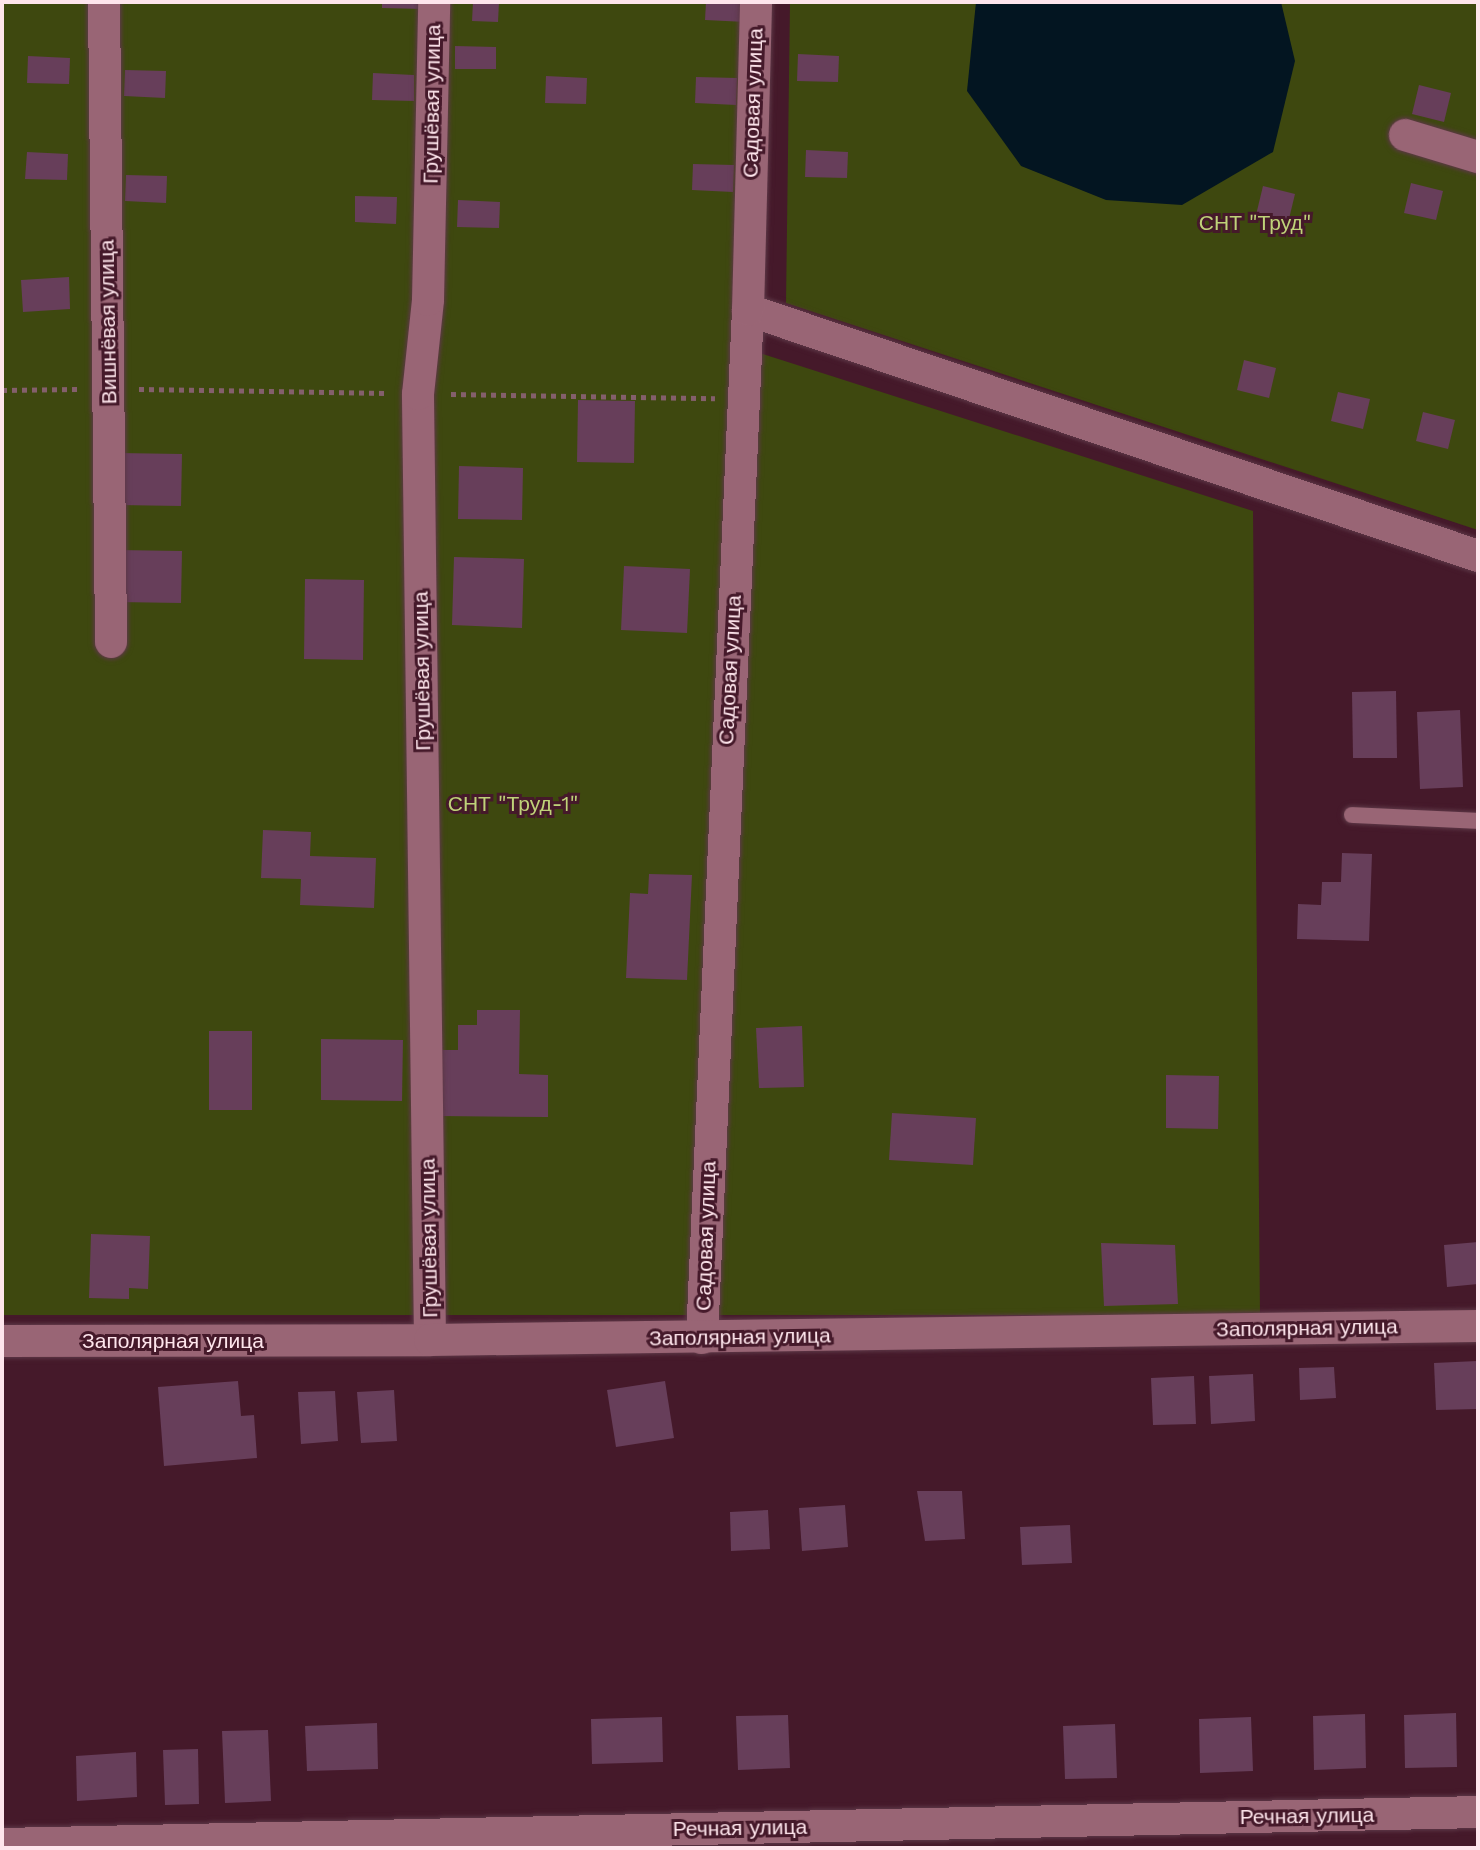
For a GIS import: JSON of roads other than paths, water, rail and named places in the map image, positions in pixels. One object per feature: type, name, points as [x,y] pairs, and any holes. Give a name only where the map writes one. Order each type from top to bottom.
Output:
[{"type":"street","name":"Вишнёвая улица","points":[[104,2],[111,642]]},
{"type":"street","name":"Грушёвая улица","points":[[430,1340],[418,394],[428,300],[434,2]]},
{"type":"street","name":"Садовая улица","points":[[702,1338],[748,310],[756,2]]},
{"type":"street","points":[[1405,135],[1478,157]]},
{"type":"street","points":[[748,310],[1478,556]]},
{"type":"street","name":"Заполярная улица","points":[[2,1341],[702,1338],[1478,1326]]},
{"type":"street","name":"Речная улица","points":[[2,1844],[1478,1812]]},
{"type":"lane","points":[[1352,815],[1478,821]]},
{"type":"water","points":[[976,2],[1281,2],[1295,61],[1273,152],[1182,205],[1106,200],[1021,166],[967,91]]},
{"type":"park label","name":"СНТ \"Труд\"","points":[[1255,223]]},
{"type":"park label","name":"СНТ \"Труд-1\"","points":[[513,804]]}]
